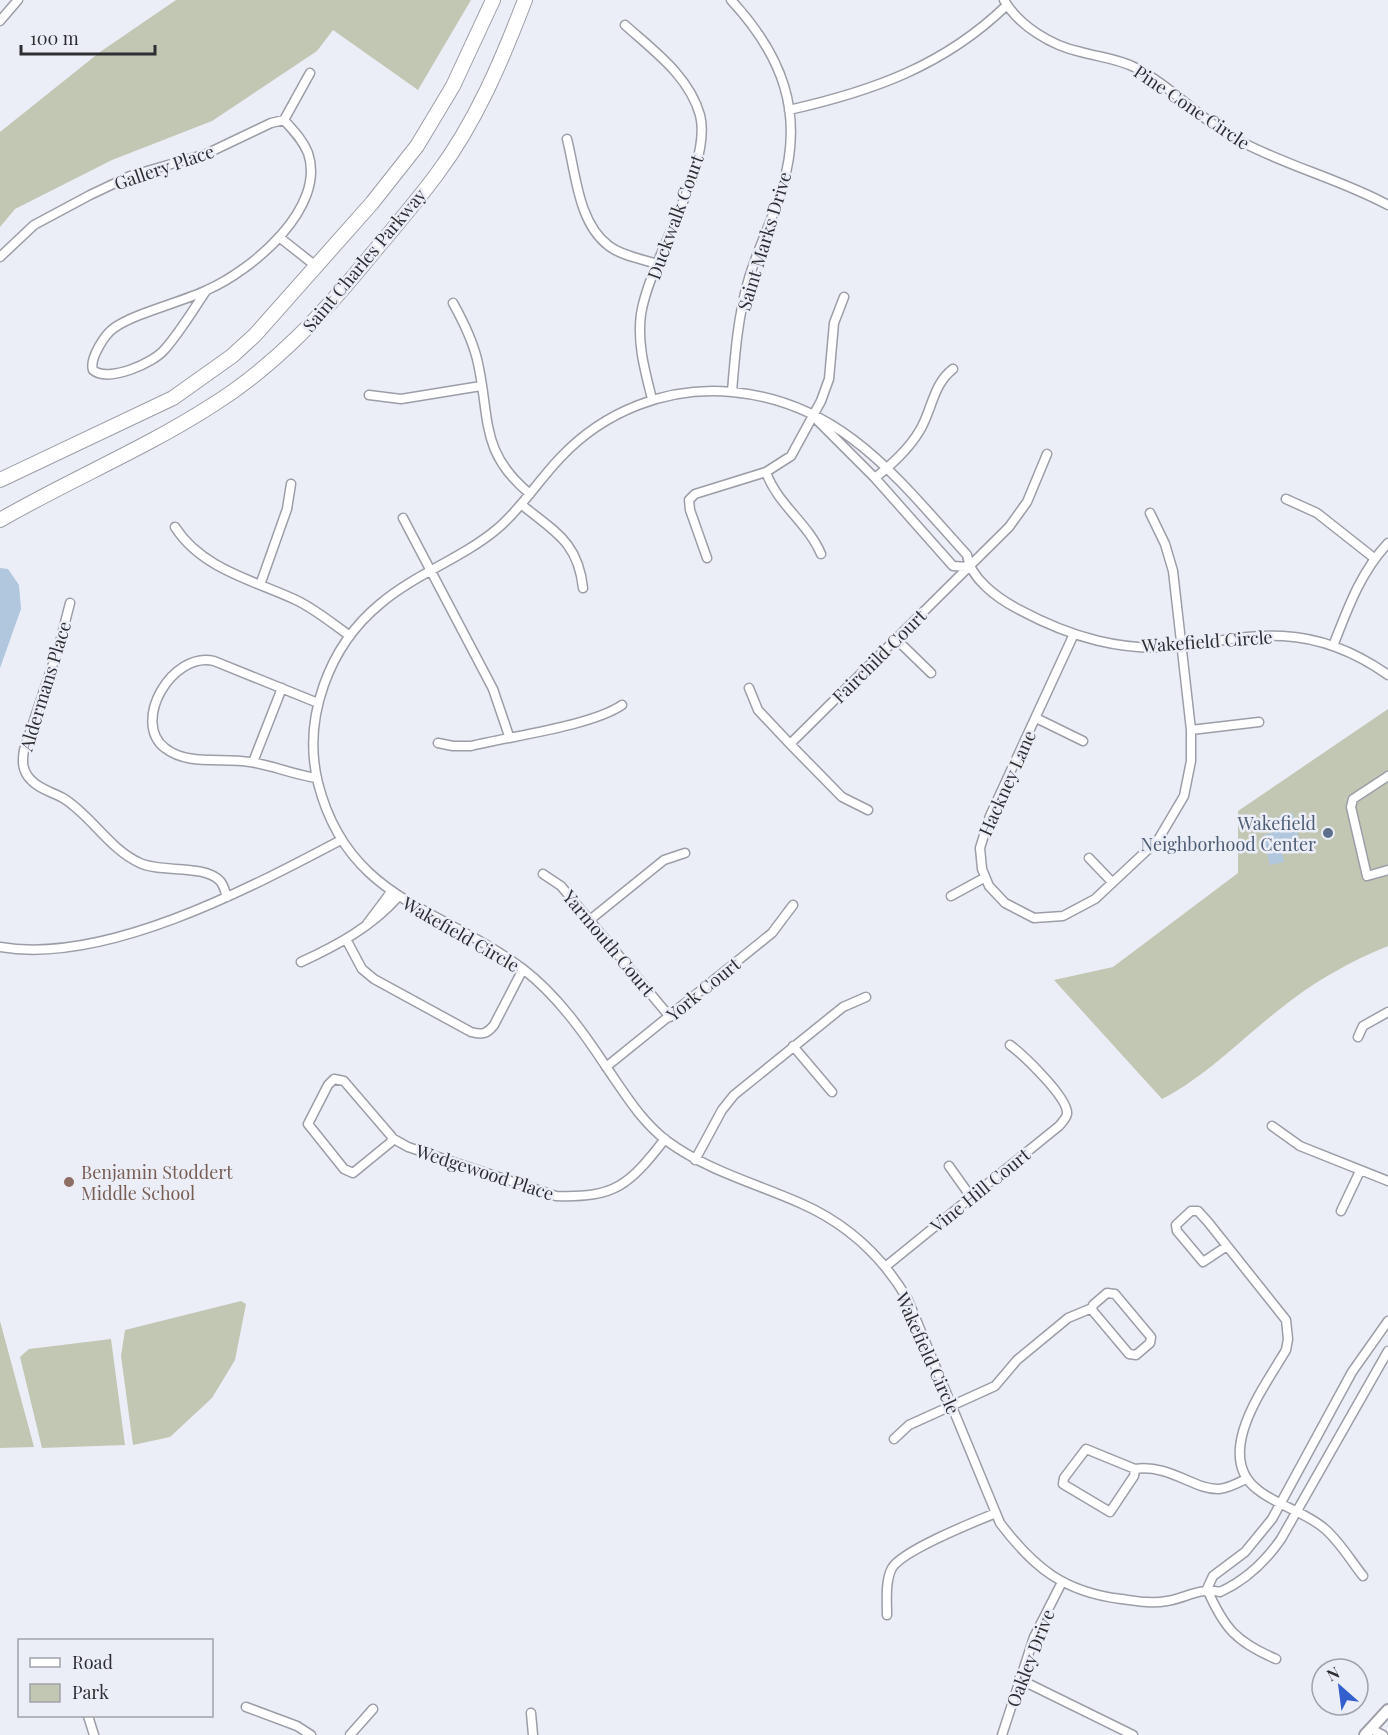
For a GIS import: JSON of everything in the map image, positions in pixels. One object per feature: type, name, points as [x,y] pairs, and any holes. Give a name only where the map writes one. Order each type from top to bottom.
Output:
[{"type":"main road","name":"Saint Charles Parkway","points":[[0,480],[145,413],[189,388],[232,356],[255,335],[317,267],[417,146],[453,86],[493,0]]},
{"type":"main road","name":"Saint Charles Parkway","points":[[0,520],[62,484],[169,431],[213,406],[272,361],[320,316],[418,198],[454,148],[498,67],[525,0]]},
{"type":"street","points":[[0,21],[18,0]]},
{"type":"street","name":"Saint Marks Drive","points":[[731,0],[750,20],[771,50],[784,81],[789,110],[787,171],[748,281],[739,323],[732,392]]},
{"type":"street","points":[[789,110],[848,97],[901,77],[955,46],[1005,2]]},
{"type":"street","name":"Pine Cone Circle","points":[[1005,2],[1029,27],[1054,43],[1126,63],[1147,74],[1197,114],[1237,140],[1276,158],[1346,184],[1388,205]]},
{"type":"street","name":"Duckwalk Court","points":[[626,25],[680,76],[695,102],[702,129],[696,164],[657,264],[642,312],[639,335],[642,359],[652,399]]},
{"type":"street","points":[[206,291],[161,353],[113,376],[98,374],[93,370],[92,360],[114,328],[206,291],[252,263],[279,237],[302,204],[310,172],[305,146],[284,120],[310,73]]},
{"type":"street","name":"Gallery Place","points":[[0,257],[34,225],[90,195],[130,176],[187,161],[272,123],[284,120]]},
{"type":"street","points":[[567,139],[586,213],[594,230],[615,250],[657,264]]},
{"type":"street","points":[[279,237],[317,267]]},
{"type":"street","points":[[707,558],[690,510],[689,500],[695,494],[766,472],[791,456],[813,416],[829,379],[834,323],[844,297]]},
{"type":"street","points":[[453,303],[473,345],[489,435],[495,453],[508,474],[530,494]]},
{"type":"street","points":[[875,478],[888,467],[921,428],[938,386],[953,369]]},
{"type":"street","points":[[369,395],[401,399],[481,386]]},
{"type":"street","name":"Wakefield Circle","points":[[1388,675],[1367,661],[1333,646],[1305,638],[1266,636],[1180,646],[1119,647],[1073,636],[1001,600],[969,567],[967,555],[888,467],[849,433],[774,400],[732,392],[682,393],[652,399],[618,414],[583,436],[560,458],[522,505],[477,545],[381,602],[350,636],[333,662],[318,703],[314,738],[317,778],[341,840],[395,894],[523,969],[562,1008],[637,1111],[665,1139],[695,1160],[827,1216],[859,1240],[885,1267],[908,1300],[996,1513],[1020,1548],[1061,1584],[1109,1598],[1147,1603],[1167,1601],[1207,1589],[1220,1592],[1250,1574],[1273,1551],[1298,1512],[1388,1351]]},
{"type":"street","name":"Wakefield Circle","points":[[813,416],[875,478],[953,566],[969,567]]},
{"type":"street","name":"Fairchild Court","points":[[790,744],[1019,515],[1047,454]]},
{"type":"street","points":[[766,472],[775,493],[812,535],[821,554]]},
{"type":"street","points":[[260,585],[287,509],[291,484]]},
{"type":"street","points":[[1286,499],[1317,513],[1374,558]]},
{"type":"street","points":[[522,505],[568,544],[578,559],[583,588]]},
{"type":"street","points":[[951,896],[984,878],[996,895],[1015,909],[1042,918],[1063,916],[1080,908],[1158,840],[1180,807],[1190,769],[1191,730],[1173,571],[1165,544],[1150,513]]},
{"type":"street","points":[[403,518],[494,689],[509,736]]},
{"type":"street","points":[[175,527],[184,540],[203,556],[236,576],[305,605],[350,636]]},
{"type":"street","points":[[1333,646],[1358,584],[1374,558],[1388,543]]},
{"type":"street","name":"Aldermans Place","points":[[70,603],[59,646],[24,750],[22,761],[26,774],[38,786],[69,802],[134,860],[148,866],[210,874],[222,883],[227,897]]},
{"type":"street","name":"Hackney Lane","points":[[984,878],[980,848],[985,828],[1073,636]]},
{"type":"street","points":[[896,639],[931,673]]},
{"type":"street","points":[[317,778],[253,762],[188,758],[172,753],[160,745],[154,734],[156,706],[166,682],[173,673],[187,664],[202,660],[214,661],[318,703]]},
{"type":"street","points":[[253,762],[282,688]]},
{"type":"street","points":[[750,688],[758,710],[790,744],[842,797],[868,810]]},
{"type":"street","points":[[438,742],[461,747],[597,717],[622,705]]},
{"type":"street","points":[[1036,718],[1083,741]]},
{"type":"street","points":[[1191,730],[1260,722]]},
{"type":"street","points":[[1388,776],[1353,799],[1351,807],[1366,876],[1388,870]]},
{"type":"street","points":[[0,947],[46,948],[90,944],[182,915],[227,897],[341,840]]},
{"type":"street","points":[[591,919],[658,864],[671,856],[685,853]]},
{"type":"street","points":[[1089,858],[1112,882]]},
{"type":"street","name":"Yarmouth Court","points":[[543,874],[561,886],[591,919],[670,1017]]},
{"type":"street","points":[[302,962],[347,941],[367,924],[395,894]]},
{"type":"street","name":"York Court","points":[[606,1067],[772,933],[793,905]]},
{"type":"street","points":[[347,941],[362,969],[374,979],[471,1032],[479,1034],[489,1032],[494,1025],[523,969]]},
{"type":"street","points":[[695,1160],[726,1103],[746,1084],[843,1007],[866,997]]},
{"type":"street","points":[[1358,1037],[1363,1026],[1388,1012]]},
{"type":"street","name":"Vine Hill Court","points":[[885,1267],[1059,1126],[1066,1116],[1066,1107],[1027,1058],[1010,1045]]},
{"type":"street","points":[[793,1046],[832,1092]]},
{"type":"street","name":"Wedgewood Place","points":[[392,1138],[358,1170],[350,1173],[311,1130],[309,1119],[330,1082],[340,1079],[392,1138],[408,1147],[556,1196],[593,1196],[626,1183],[665,1139]]},
{"type":"street","points":[[1272,1126],[1300,1146],[1388,1181]]},
{"type":"street","points":[[949,1166],[971,1197]]},
{"type":"street","points":[[1341,1211],[1360,1171]]},
{"type":"street","points":[[1227,1246],[1203,1262],[1177,1231],[1176,1225],[1191,1211],[1197,1211],[1227,1246],[1283,1314],[1288,1329],[1286,1350],[1240,1438],[1240,1465],[1246,1479],[1258,1491],[1325,1529],[1363,1576]]},
{"type":"street","points":[[894,1440],[909,1425],[995,1386],[1017,1360],[1068,1318],[1092,1308],[1107,1293],[1114,1293],[1150,1334],[1151,1341],[1136,1355],[1129,1354],[1092,1308]]},
{"type":"street","points":[[1276,1659],[1236,1638],[1223,1622],[1207,1589],[1213,1576],[1234,1562],[1254,1543],[1281,1504],[1342,1388],[1388,1321]]},
{"type":"street","points":[[1135,1469],[1134,1476],[1110,1512],[1066,1488],[1062,1482],[1085,1450],[1135,1469],[1161,1470],[1213,1488],[1228,1487],[1246,1479]]},
{"type":"street","points":[[887,1615],[889,1577],[895,1565],[924,1546],[996,1513]]},
{"type":"street","name":"Oakley Drive","points":[[1002,1735],[1019,1679],[1038,1629],[1061,1584]]},
{"type":"street","points":[[1019,1679],[1133,1735]]},
{"type":"street","points":[[246,1707],[289,1723],[311,1735]]},
{"type":"street","points":[[350,1735],[373,1709]]},
{"type":"street","points":[[1368,1732],[1388,1710]]},
{"type":"street","points":[[531,1713],[533,1735]]},
{"type":"street","points":[[88,1717],[94,1735]]},
{"type":"street","points":[[1368,1732],[1383,1735]]},
{"type":"green space","points":[[176,0],[471,0],[418,90],[333,30],[317,51],[212,121],[112,160],[15,209],[0,227],[0,132],[100,52]]},
{"type":"green space","points":[[1388,709],[1388,946],[1346,966],[1305,990],[1209,1068],[1162,1099],[1054,980],[1113,967],[1238,873],[1238,811]]},
{"type":"green space","points":[[241,1301],[246,1304],[235,1360],[212,1398],[170,1437],[133,1445],[121,1356],[125,1330]]},
{"type":"green space","points":[[0,1321],[34,1447],[0,1448]]},
{"type":"green space","points":[[111,1339],[125,1445],[42,1448],[20,1357],[29,1349]]},
{"type":"water","points":[[0,568],[8,569],[19,585],[21,609],[0,668]]},
{"type":"water","points":[[1293,813],[1300,843],[1281,848],[1284,862],[1270,865],[1263,835],[1282,830],[1279,816]]},
{"type":"place","name":"Wakefield Neighborhood Center","points":[[1328,833]]},
{"type":"place","name":"Benjamin Stoddert Middle School","points":[[69,1182]]}]
